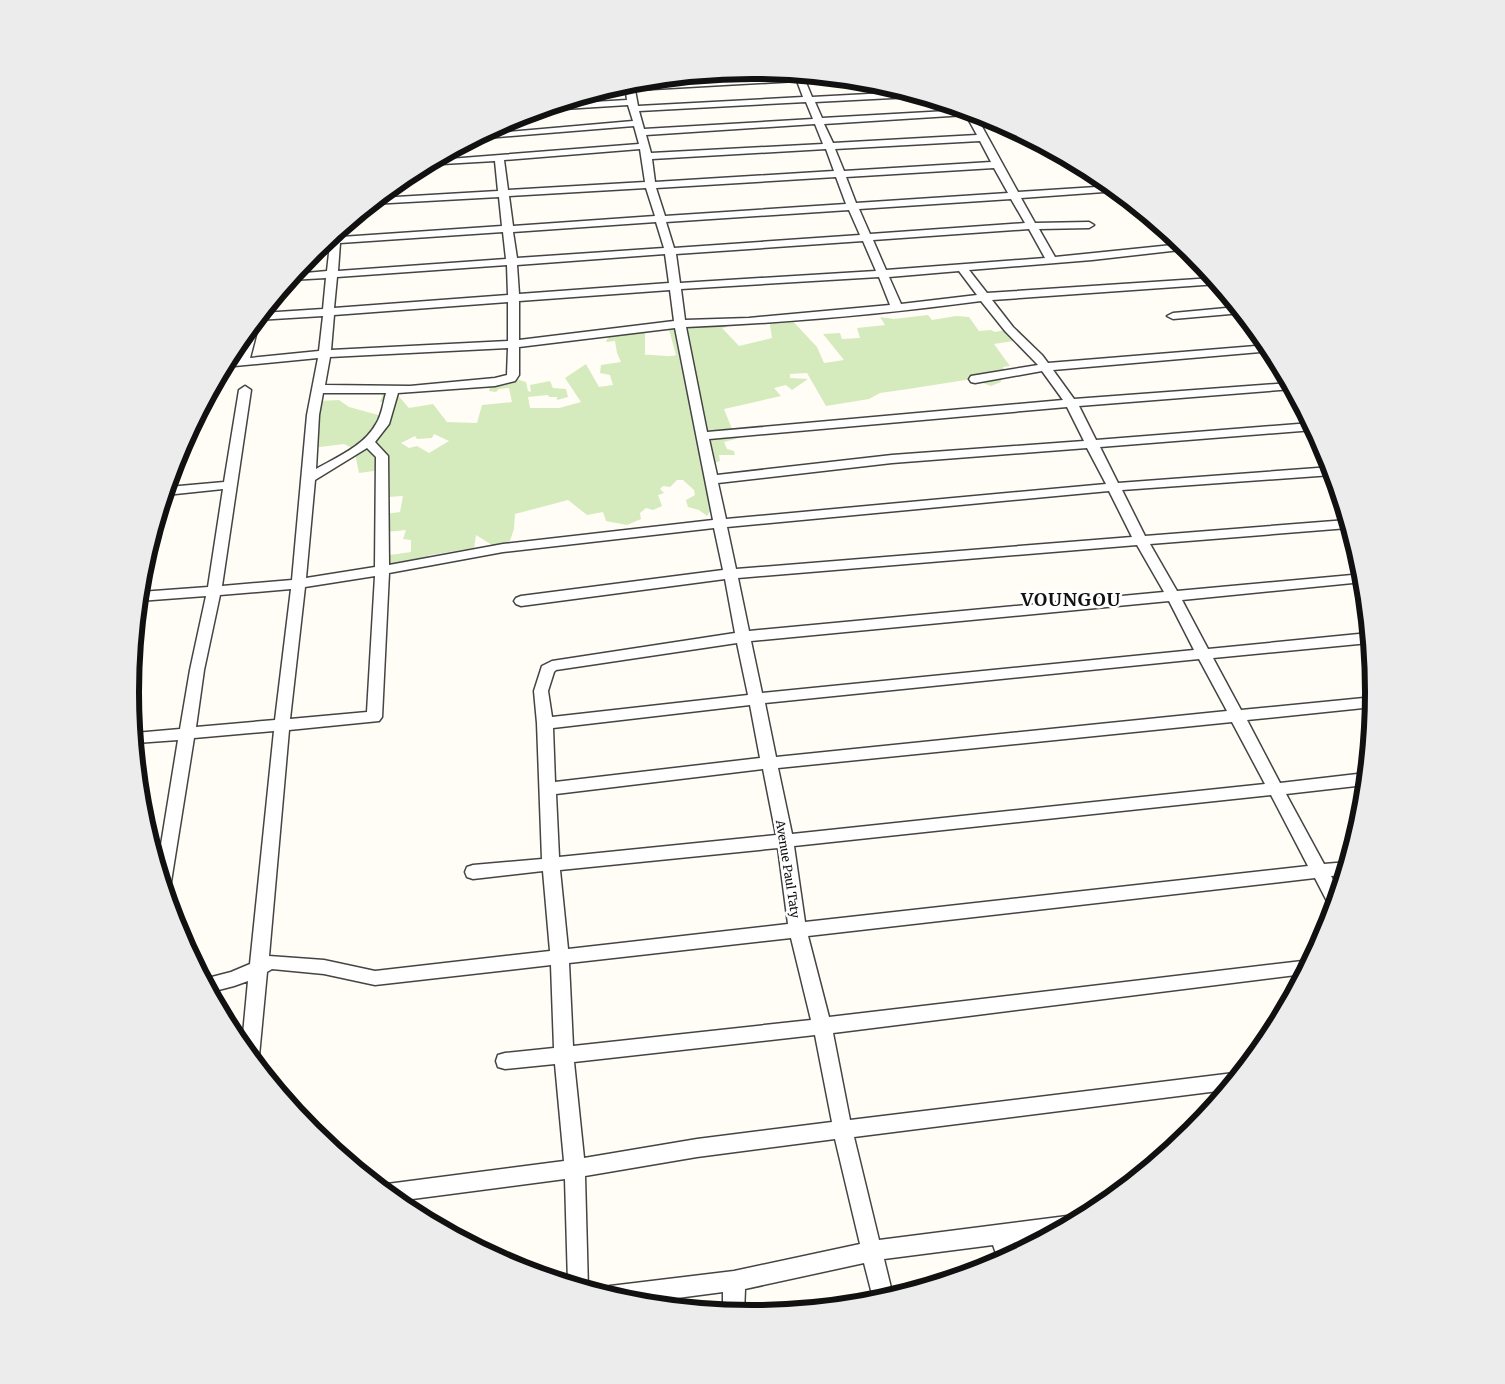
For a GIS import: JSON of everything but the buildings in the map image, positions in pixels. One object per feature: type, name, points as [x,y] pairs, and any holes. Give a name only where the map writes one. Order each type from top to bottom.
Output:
[{"type":"street","points":[[801,81],[881,274],[897,307]]},
{"type":"street","name":"Avenue Paul Taty","points":[[630,92],[646,151],[650,184],[670,251],[680,324],[701,436],[785,840],[798,931],[822,1026],[843,1131],[881,1291]]},
{"type":"street","points":[[570,107],[633,106],[890,95]]},
{"type":"street","points":[[494,136],[640,128],[817,122],[955,113]]},
{"type":"street","points":[[974,120],[997,165],[1051,259]]},
{"type":"street","points":[[445,162],[499,157],[829,146],[982,138]]},
{"type":"street","points":[[318,389],[393,391],[508,380],[512,375],[514,298],[512,263],[499,157]]},
{"type":"street","points":[[388,199],[505,194],[997,165]]},
{"type":"street","points":[[341,238],[661,219],[1103,189]]},
{"type":"street","points":[[302,277],[867,239],[1033,226],[1089,225]]},
{"type":"street","points":[[251,1044],[282,724],[309,478],[313,415],[325,354],[333,275],[333,245]]},
{"type":"street","points":[[268,316],[676,286],[881,274],[1092,257],[1174,247]]},
{"type":"street","points":[[961,267],[1008,328],[1046,367],[1071,403],[1112,487],[1204,653],[1331,893]]},
{"type":"street","points":[[235,363],[325,354],[512,344],[680,324],[749,321],[934,304],[984,296],[1208,282]]},
{"type":"street","points":[[1173,316],[1232,311]]},
{"type":"street","points":[[242,362],[246,346]]},
{"type":"street","points":[[976,379],[1046,367],[1260,349]]},
{"type":"street","points":[[701,436],[1071,403],[1285,386]]},
{"type":"street","points":[[165,868],[197,670],[214,591],[245,390]]},
{"type":"street","points":[[309,478],[368,442],[380,429],[386,417],[393,391]]},
{"type":"street","points":[[710,480],[892,459],[1306,428]]},
{"type":"street","points":[[141,737],[374,717],[382,570],[383,474],[382,456],[368,442]]},
{"type":"street","points":[[147,596],[297,584],[503,548],[654,530],[1112,487],[1324,472]]},
{"type":"street","points":[[174,490],[229,485]]},
{"type":"street","points":[[521,601],[729,574],[1342,524]]},
{"type":"street","points":[[579,1280],[575,1169],[564,1055],[560,956],[551,863],[545,723],[541,691],[548,670],[552,666],[742,637],[1355,579]]},
{"type":"street","points":[[545,723],[871,686],[1363,639]]},
{"type":"street","points":[[547,789],[769,763],[1365,703]]},
{"type":"street","points":[[473,872],[1033,816],[1360,780]]},
{"type":"street","points":[[213,984],[234,979],[271,962],[324,967],[375,978],[1339,869]]},
{"type":"street","points":[[505,1061],[694,1042],[1301,967]]},
{"type":"street","points":[[396,1191],[575,1169],[698,1148],[1225,1082]]},
{"type":"street","points":[[633,1293],[734,1280],[873,1251],[1049,1228]]},
{"type":"street","points":[[1000,1235],[1005,1251]]},
{"type":"street","points":[[734,1280],[734,1305]]},
{"type":"green space","points":[[928,315],[932,320],[956,316],[969,317],[979,331],[991,330],[995,332],[1013,328],[1020,340],[994,344],[1010,366],[1003,367],[1008,377],[1005,379],[1001,378],[1001,382],[991,386],[972,379],[880,393],[869,399],[826,406],[807,373],[790,374],[790,378],[808,379],[792,390],[786,385],[774,388],[781,396],[724,409],[732,429],[739,433],[739,438],[724,442],[727,449],[734,451],[735,455],[719,455],[720,461],[711,464],[709,500],[711,510],[707,516],[699,510],[688,507],[686,500],[695,495],[694,490],[683,480],[677,480],[670,487],[663,486],[660,489],[664,493],[658,495],[662,506],[653,510],[646,508],[640,513],[641,519],[627,525],[606,521],[603,512],[587,515],[568,500],[515,514],[514,529],[507,549],[500,550],[476,535],[474,548],[431,555],[398,566],[385,566],[383,556],[411,552],[411,540],[403,539],[406,530],[386,532],[385,514],[400,512],[403,496],[388,497],[381,470],[359,473],[354,449],[344,444],[312,448],[319,401],[339,400],[349,407],[382,416],[386,402],[380,402],[383,394],[395,392],[409,408],[433,404],[447,422],[477,423],[482,405],[512,402],[509,388],[499,389],[496,392],[489,391],[491,383],[516,379],[526,382],[528,391],[531,392],[530,385],[550,381],[553,388],[566,389],[568,397],[557,400],[557,397],[549,397],[548,395],[528,397],[530,408],[559,408],[581,402],[565,378],[586,364],[599,387],[613,385],[610,375],[600,373],[601,365],[621,362],[615,341],[606,342],[613,334],[638,334],[639,330],[645,329],[645,355],[673,356],[676,355],[668,326],[686,330],[687,324],[701,323],[702,327],[708,326],[705,323],[726,322],[727,327],[722,328],[739,346],[772,338],[769,319],[789,317],[817,347],[824,363],[844,360],[823,334],[840,333],[842,339],[860,338],[857,328],[885,325],[880,317],[894,319]],"holes":[[[434,434],[449,441],[429,453],[417,446],[409,448],[401,443],[415,436],[417,439],[432,438]]]},
{"type":"district","name":"VOUNGOU","points":[[1071,599]]}]
